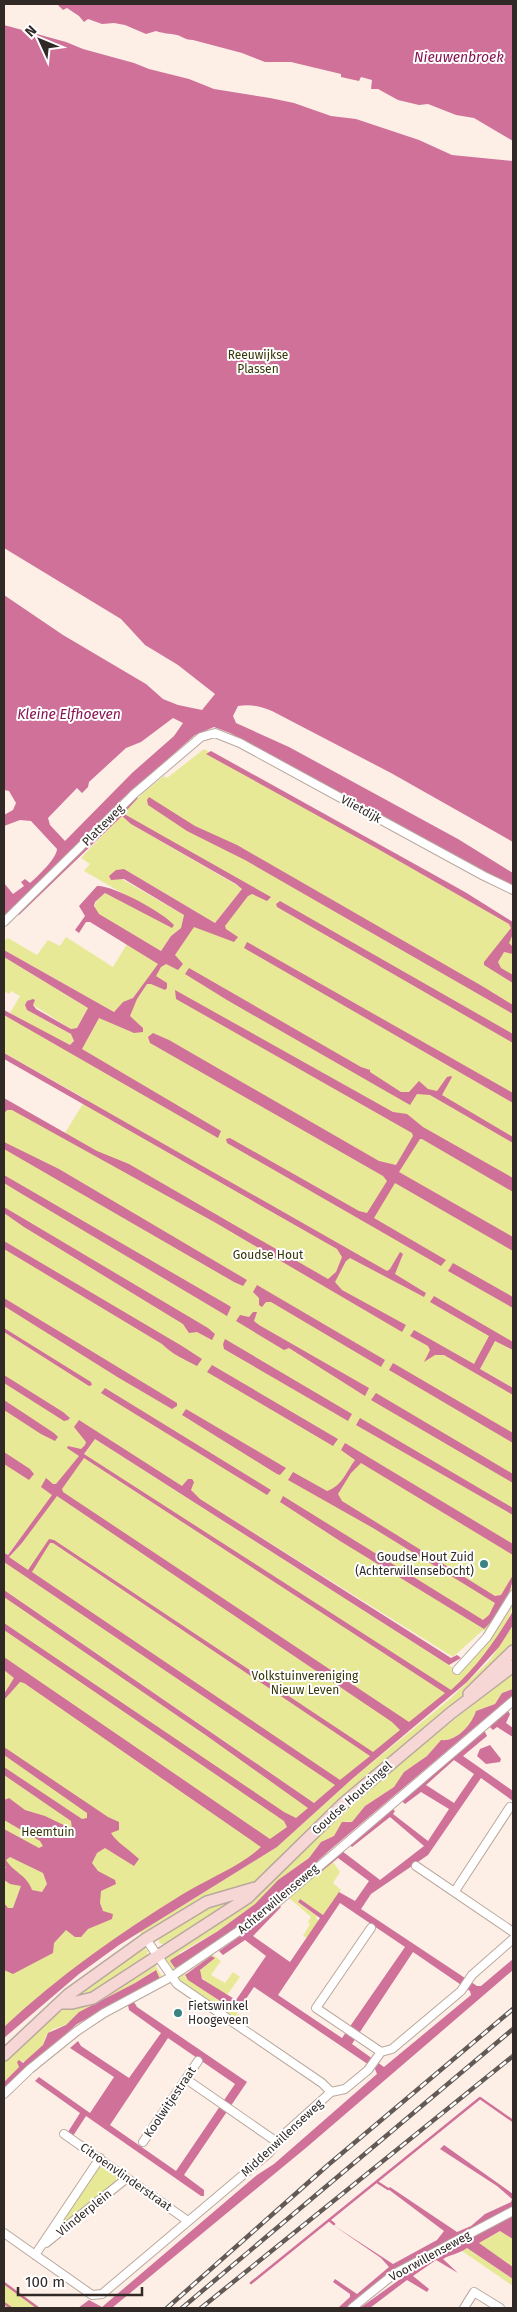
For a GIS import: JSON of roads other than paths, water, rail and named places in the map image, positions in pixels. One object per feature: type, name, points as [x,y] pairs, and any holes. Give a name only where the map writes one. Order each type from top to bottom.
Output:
[{"type":"main road","name":"Goudse Houtsingel","points":[[451,1713],[513,1651]]},
{"type":"main road","name":"Goudse Houtsingel","points":[[62,2003],[72,2003],[93,1998],[156,1955],[218,1918],[247,1898],[344,1802],[451,1713],[513,1666]]},
{"type":"main road","name":"Goudse Houtsingel","points":[[4,2056],[62,2003],[68,1995],[146,1939],[207,1902],[256,1887]]},
{"type":"street","name":"Vlietdijk","points":[[207,734],[221,734],[240,743],[513,890]]},
{"type":"street","name":"Platteweg","points":[[4,922],[134,794],[195,741],[207,734]]},
{"type":"street","points":[[457,1670],[487,1637],[513,1595]]},
{"type":"street","name":"Achterwillenseweg","points":[[4,2094],[30,2069],[77,2031],[104,2013],[170,1977],[261,1916],[513,1701]]},
{"type":"street","points":[[455,1891],[510,1807]]},
{"type":"street","points":[[416,1866],[513,1932]]},
{"type":"street","points":[[371,1928],[316,2008],[381,2052]]},
{"type":"street","points":[[146,1939],[170,1977],[216,2011],[322,2082],[331,2092]]},
{"type":"street","name":"Middenwillenseweg","points":[[35,2255],[92,2295],[102,2294],[269,2153],[277,2142],[331,2092],[345,2088],[370,2067],[381,2052],[392,2049],[513,1939]]},
{"type":"street","name":"Koolwitjestraat","points":[[143,2142],[198,2062]]},
{"type":"street","points":[[186,2079],[277,2142]]},
{"type":"street","name":"Citroenvlinderstraat","points":[[64,2134],[188,2220]]},
{"type":"street","name":"Vlinderplein","points":[[35,2255],[100,2158]]},
{"type":"street","name":"Vlinderplein","points":[[40,2247],[127,2178]]},
{"type":"street","name":"Voorwillenseweg","points":[[352,2308],[394,2274],[513,2211]]},
{"type":"street","points":[[4,2232],[35,2255]]},
{"type":"street","points":[[464,2308],[474,2292],[500,2308]]},
{"type":"water","name":"Nieuwenbroek","points":[[57,4],[513,4],[513,141],[474,118],[456,115],[428,104],[419,105],[398,100],[378,89],[371,89],[372,80],[361,77],[359,81],[341,77],[341,74],[291,62],[265,62],[242,53],[188,40],[174,34],[156,31],[146,34],[125,25],[114,23],[102,24],[88,19],[84,22],[67,8],[63,10]]},
{"type":"water","name":"Reeuwijkse Plassen","points":[[4,25],[66,42],[149,69],[189,79],[214,89],[294,103],[331,116],[356,119],[419,140],[452,155],[513,161],[513,842],[391,773],[272,711],[255,706],[238,706],[233,716],[236,723],[289,747],[458,839],[513,873],[513,887],[468,865],[230,733],[214,727],[195,735],[119,802],[4,918],[4,883],[13,894],[24,886],[21,882],[25,879],[30,883],[42,872],[54,857],[57,849],[31,821],[20,820],[4,826],[4,815],[13,810],[16,803],[9,791],[4,790],[4,595],[63,635],[146,684],[163,699],[178,705],[202,710],[215,694],[178,665],[145,645],[121,619],[4,548]],"holes":[[[173,718],[183,723],[174,736],[132,773],[65,841],[50,825],[48,818],[77,788],[82,793],[88,787],[89,782],[126,748],[141,742]]]},
{"type":"water","points":[[211,751],[465,892],[513,922],[513,934],[509,943],[513,947],[513,954],[504,952],[498,962],[501,968],[513,975],[513,983],[484,965],[484,962],[511,928],[509,924],[206,754]]},
{"type":"water","points":[[136,796],[138,798],[126,811],[126,815],[271,897],[267,901],[252,894],[248,896],[225,926],[226,929],[238,937],[234,942],[194,927],[175,955],[183,964],[178,970],[166,964],[161,967],[156,976],[167,983],[167,988],[165,990],[147,984],[137,999],[130,1016],[143,1028],[143,1032],[134,1033],[99,1018],[82,1049],[221,1131],[218,1138],[4,1015],[4,1010],[70,1045],[74,1041],[71,1034],[27,1010],[25,1005],[27,1001],[35,1000],[33,1005],[36,1009],[71,1029],[77,1028],[88,1008],[4,957],[4,950],[114,1012],[123,1002],[133,998],[158,964],[90,922],[86,922],[79,933],[75,930],[85,916],[79,906],[97,886],[114,890],[138,901],[168,920],[174,925],[172,928],[105,893],[95,902],[94,906],[99,914],[161,951],[171,936],[181,928],[184,915],[124,879],[111,880],[109,876],[116,870],[124,869],[215,923],[242,889],[131,824],[122,816],[19,915]]},
{"type":"water","points":[[149,797],[195,826],[237,845],[482,986],[513,1005],[513,1014],[245,860],[187,831],[148,805],[147,800]]},
{"type":"water","points":[[280,901],[513,1034],[513,1043],[277,907],[276,904]]},
{"type":"water","points":[[247,942],[513,1093],[513,1103],[244,948]]},
{"type":"water","points":[[189,968],[361,1067],[370,1070],[370,1072],[401,1092],[409,1092],[419,1081],[428,1089],[437,1091],[447,1077],[451,1076],[442,1095],[513,1137],[513,1143],[430,1095],[417,1094],[410,1105],[185,974]]},
{"type":"water","points":[[175,990],[393,1112],[407,1114],[423,1127],[513,1178],[513,1192],[422,1139],[420,1139],[399,1172],[513,1237],[513,1251],[395,1183],[374,1218],[446,1260],[441,1266],[227,1143],[226,1139],[230,1138],[359,1211],[367,1213],[387,1181],[383,1176],[150,1043],[148,1037],[153,1033],[169,1040],[379,1161],[396,1165],[413,1136],[412,1133],[176,999]]},
{"type":"water","points":[[4,1053],[387,1271],[400,1252],[403,1254],[395,1274],[426,1293],[424,1297],[350,1258],[346,1261],[335,1282],[342,1290],[406,1325],[402,1332],[216,1223],[12,1110],[7,1110],[4,1113],[4,1098],[97,1151],[129,1164],[328,1279],[336,1272],[342,1257],[337,1249],[4,1059]]},
{"type":"water","points":[[4,1142],[59,1169],[247,1280],[243,1286],[234,1282],[4,1149]]},
{"type":"water","points":[[4,1175],[228,1305],[231,1307],[227,1316],[4,1183]]},
{"type":"water","points":[[4,1207],[208,1328],[215,1334],[212,1340],[197,1332],[189,1333],[183,1324],[24,1227],[4,1213]]},
{"type":"water","points":[[4,1241],[202,1359],[197,1366],[170,1351],[162,1344],[4,1249]]},
{"type":"water","points":[[453,1263],[513,1297],[513,1308],[448,1271]]},
{"type":"water","points":[[257,1285],[385,1360],[381,1367],[271,1302],[266,1302],[262,1307],[259,1305],[259,1298],[253,1292]]},
{"type":"water","points":[[434,1296],[513,1342],[513,1350],[495,1341],[480,1369],[513,1388],[513,1395],[444,1355],[435,1355],[424,1362],[430,1350],[428,1346],[410,1336],[414,1330],[474,1364],[489,1336],[430,1302]]},
{"type":"water","points":[[4,1298],[177,1403],[177,1406],[172,1409],[119,1378],[4,1306]]},
{"type":"water","points":[[253,1312],[257,1312],[254,1321],[259,1325],[369,1388],[365,1396],[289,1348],[284,1350],[236,1321],[240,1315],[249,1317]]},
{"type":"water","points":[[4,1328],[91,1382],[92,1385],[89,1386],[4,1332]]},
{"type":"water","points":[[225,1339],[352,1414],[348,1421],[224,1349]]},
{"type":"water","points":[[393,1363],[513,1433],[513,1443],[389,1370]]},
{"type":"water","points":[[212,1365],[338,1439],[333,1446],[207,1372]]},
{"type":"water","points":[[4,1375],[70,1418],[64,1421],[4,1383]]},
{"type":"water","points":[[105,1388],[271,1490],[267,1495],[101,1393]]},
{"type":"water","points":[[376,1393],[513,1474],[513,1483],[371,1400]]},
{"type":"water","points":[[4,1400],[58,1437],[55,1441],[41,1434],[4,1410]]},
{"type":"water","points":[[186,1409],[286,1468],[280,1475],[277,1474],[182,1415]]},
{"type":"water","points":[[360,1418],[513,1508],[513,1515],[356,1425]]},
{"type":"water","points":[[79,1420],[182,1486],[188,1479],[192,1479],[194,1482],[191,1490],[200,1499],[451,1658],[457,1655],[461,1658],[449,1665],[95,1439],[84,1454],[451,1690],[485,1653],[513,1611],[513,1625],[499,1647],[467,1682],[352,1779],[277,1847],[119,1945],[79,1974],[4,2038],[4,2027],[46,1990],[90,1956],[159,1909],[192,1888],[244,1860],[261,1847],[24,1683],[20,1682],[4,1700],[4,1694],[14,1678],[4,1670],[4,1657],[270,1839],[287,1827],[284,1821],[4,1630],[4,1623],[284,1812],[296,1818],[308,1808],[207,1736],[4,1597],[4,1590],[314,1803],[335,1785],[4,1562],[4,1553],[8,1555],[52,1495],[41,1487],[46,1478],[53,1484],[56,1484],[79,1456],[67,1448],[68,1446],[81,1449],[85,1445],[86,1442],[74,1427]],"holes":[[[84,1458],[445,1693],[409,1722],[63,1492],[62,1489]],[[57,1496],[392,1722],[400,1730],[373,1752],[54,1540],[49,1539],[28,1570],[9,1557],[22,1543]],[[50,1543],[53,1543],[370,1756],[340,1780],[32,1572]]]},
{"type":"water","points":[[345,1443],[513,1544],[513,1555],[361,1463],[351,1473],[338,1494],[342,1501],[495,1596],[501,1595],[513,1575],[507,1597],[494,1618],[484,1629],[280,1502],[283,1496],[483,1620],[489,1615],[495,1603],[373,1528],[288,1480],[293,1472],[327,1491],[332,1489],[340,1482],[355,1460],[341,1450]]},
{"type":"water","points":[[4,1452],[30,1469],[34,1474],[29,1480],[4,1464]]},
{"type":"water","points":[[513,1689],[513,1695],[331,1849],[258,1914],[190,1961],[175,1968],[170,1961],[172,1959],[218,1931],[255,1904],[278,1880],[309,1858],[321,1842],[334,1836],[342,1822],[352,1822],[365,1806],[394,1787],[404,1772],[427,1756],[441,1740],[453,1738],[463,1731],[476,1711],[495,1704],[502,1693]]},
{"type":"water","points":[[508,1711],[510,1714],[506,1723],[513,1728],[513,1737],[497,1727],[493,1730],[490,1727],[504,1712]]},
{"type":"water","points":[[481,1732],[485,1732],[487,1736],[463,1756],[513,1791],[513,1801],[481,1778],[428,1855],[371,1894],[361,1909],[477,1986],[481,1986],[513,1959],[513,1970],[307,2147],[112,2308],[78,2308],[89,2300],[102,2307],[257,2175],[274,2164],[377,2074],[375,2069],[254,1987],[237,2012],[188,1980],[185,1975],[211,1956],[215,1958],[200,1970],[202,1979],[236,2000],[266,1956],[245,1940],[223,1955],[219,1951],[258,1923],[279,1905],[281,1907],[253,1936],[290,1962],[320,1918],[298,1902],[300,1899],[323,1915],[339,1892],[355,1901],[369,1881],[338,1858],[321,1872],[317,1870],[342,1851],[380,1880],[424,1846],[390,1817],[352,1847],[349,1844],[391,1808],[395,1811],[393,1814],[428,1841],[449,1809],[421,1792],[405,1804],[400,1799]],"holes":[[[454,1760],[474,1774],[454,1803],[426,1785]],[[340,1903],[405,1947],[342,2038],[278,1995]],[[413,1952],[470,1991],[471,1995],[384,2067],[352,2044]]]},
{"type":"water","points":[[490,1745],[501,1759],[500,1762],[486,1764],[477,1756],[480,1749]]},
{"type":"water","points":[[4,1747],[108,1817],[119,1822],[119,1830],[111,1833],[139,1859],[134,1866],[105,1848],[97,1853],[92,1863],[98,1871],[115,1880],[116,1884],[101,1891],[100,1903],[103,1911],[113,1914],[112,1919],[88,1929],[81,1937],[75,1937],[66,1930],[54,1943],[53,1953],[13,1974],[4,1970],[4,1903],[8,1908],[13,1908],[21,1886],[10,1884],[4,1880],[4,1868],[6,1868],[4,1865],[4,1829],[39,1848],[43,1846],[40,1841],[4,1820],[4,1800],[9,1798],[25,1810],[45,1816],[72,1829],[71,1821],[4,1775],[4,1767],[82,1819],[87,1818],[87,1813],[4,1755]],"holes":[[[10,1857],[43,1873],[47,1884],[42,1892],[32,1890],[27,1881],[6,1860]]]},
{"type":"water","points":[[156,1970],[160,1979],[77,2024],[4,2089],[4,2082],[19,2067],[17,2062],[19,2060],[23,2063],[43,2045],[48,2033],[66,2025],[79,2012]]},
{"type":"water","points":[[134,2002],[137,2007],[247,2082],[184,2175],[204,2190],[204,2196],[201,2196],[86,2116],[73,2136],[68,2132],[80,2113],[35,2081],[39,2077],[90,2113],[114,2077],[70,2048],[78,2041],[81,2046],[129,2078],[161,2033],[129,2010],[128,2005]],"holes":[[[168,2038],[235,2084],[176,2171],[110,2125]]]},
{"type":"water","points":[[444,2145],[513,2194],[513,2208],[399,2267],[346,2308],[338,2308],[350,2297],[350,2294],[333,2282],[335,2279],[357,2294],[389,2267],[381,2258],[333,2225],[393,2264],[437,2240],[444,2231],[388,2189],[390,2187],[457,2232],[471,2226],[485,2214],[511,2202],[512,2199],[497,2186],[440,2149]]},
{"type":"water","points":[[513,2216],[513,2239],[500,2231],[479,2243],[513,2267],[513,2279],[467,2248],[443,2259],[458,2273],[436,2260],[413,2276],[429,2289],[427,2292],[407,2280],[370,2308],[360,2308],[424,2262]]},
{"type":"waterway","points":[[251,2283],[480,2098],[513,2121]]},
{"type":"waterway","points":[[377,2182],[388,2189]]},
{"type":"waterway","points":[[329,2220],[334,2224]]},
{"type":"waterway","points":[[4,2283],[38,2308]]},
{"type":"waterway","points":[[4,2303],[11,2308]]},
{"type":"railway","points":[[167,2308],[328,2165],[513,2009]]},
{"type":"railway","points":[[182,2308],[513,2029]]},
{"type":"railway","points":[[201,2308],[513,2056]]},
{"type":"place","name":"Goudse Hout Zuid (Achterwillensebocht)","points":[[484,1564]]},
{"type":"place","name":"Fietswinkel Hoogeveen","points":[[178,2013]]},
{"type":"water label","name":"Kleine Elfhoeven","points":[[69,714]]},
{"type":"park label","name":"Goudse Hout","points":[[268,1255]]},
{"type":"park label","name":"Volkstuinvereniging Nieuw Leven","points":[[305,1683]]},
{"type":"park label","name":"Heemtuin","points":[[48,1832]]}]
